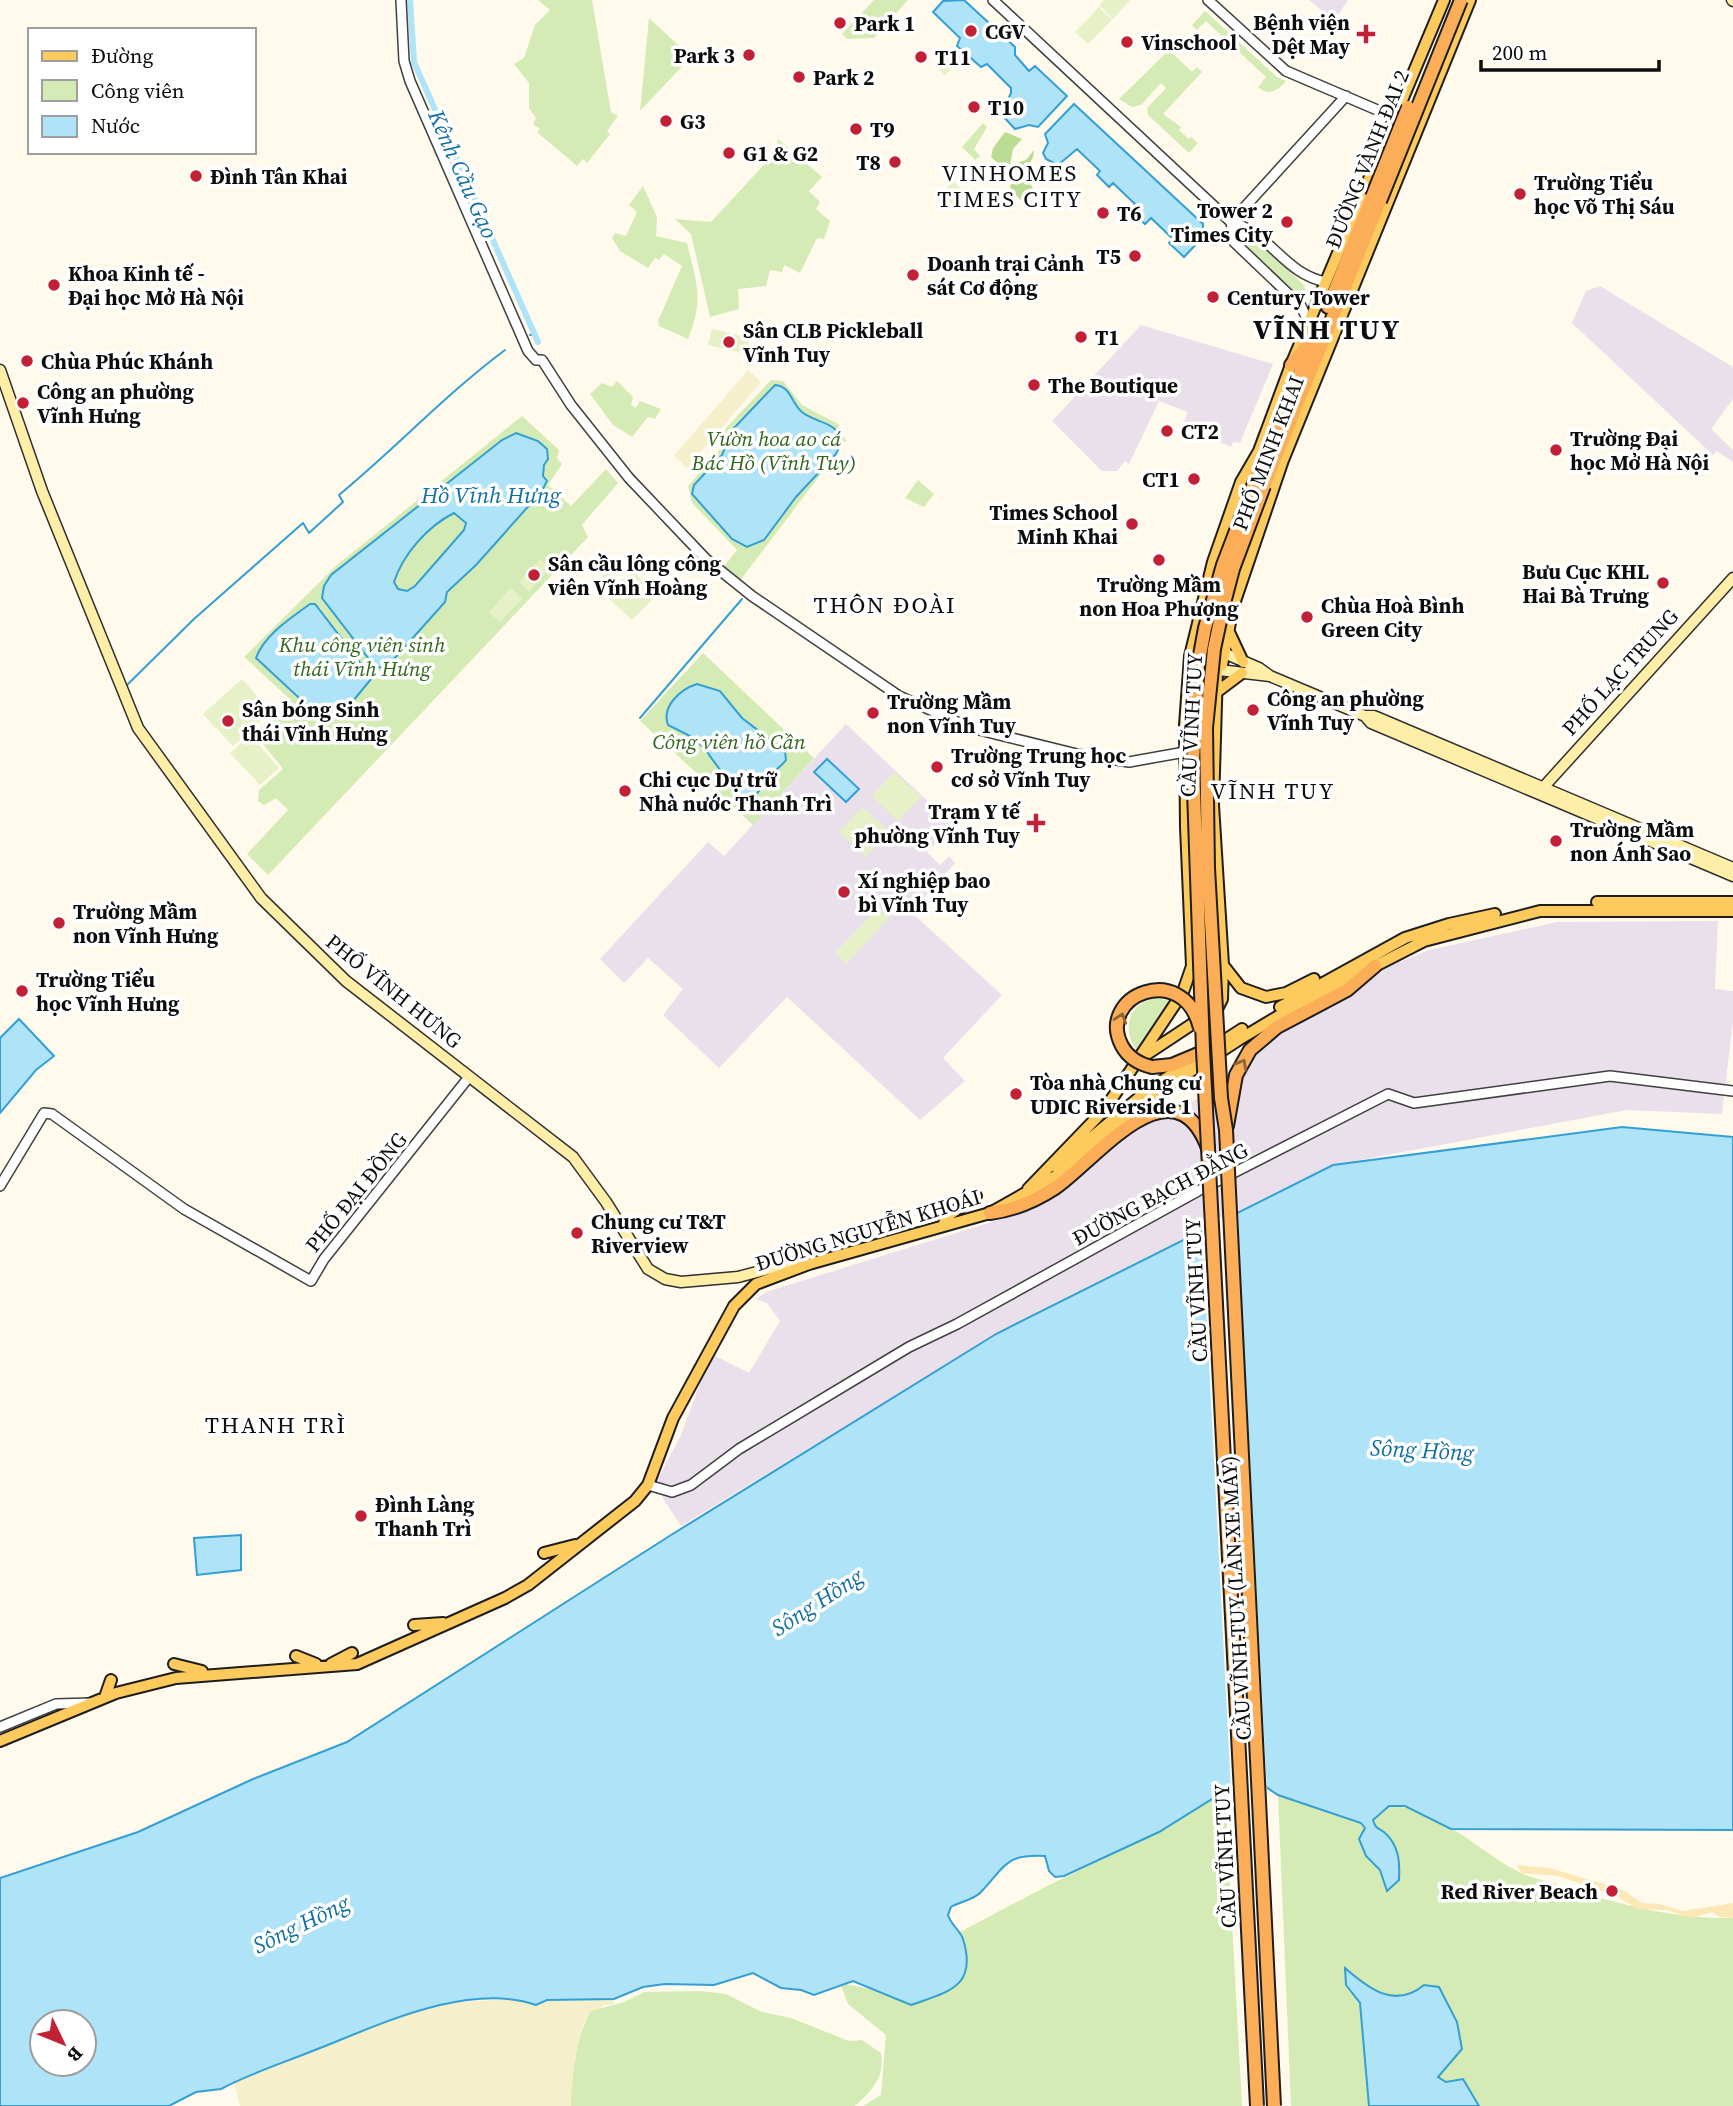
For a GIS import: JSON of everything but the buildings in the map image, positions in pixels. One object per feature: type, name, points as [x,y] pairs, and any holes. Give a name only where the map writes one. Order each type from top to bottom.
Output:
[{"type":"highway","name":"ĐƯỜNG VÀNH ĐAI 2","points":[[1376,199],[1452,0]]},
{"type":"highway","name":"ĐƯỜNG VÀNH ĐAI 2","points":[[1376,199],[1461,0]]},
{"type":"highway","points":[[1260,484],[1317,330],[1376,199]]},
{"type":"highway","points":[[1307,404],[1317,330]]},
{"type":"highway","points":[[1291,365],[1317,330]]},
{"type":"highway","points":[[1259,451],[1260,484]]},
{"type":"highway","points":[[1260,484],[1283,460]]},
{"type":"highway","name":"CẦU VĨNH TUY","points":[[1257,2106],[1203,1051],[1193,762],[1198,666],[1205,628],[1223,565],[1260,484]]},
{"type":"highway","name":"CẦU VĨNH TUY","points":[[1260,484],[1223,607],[1214,649],[1206,728],[1208,868],[1221,1098],[1226,1130],[1274,2106]]},
{"type":"highway","points":[[1226,1130],[1236,1075],[1250,1051],[1278,1027],[1347,990],[1375,966]]},
{"type":"highway","points":[[1153,989],[1173,992],[1190,1006],[1200,1024],[1203,1051],[1172,1065],[1152,1067],[1142,1064],[1127,1053],[1117,1030],[1126,1004],[1153,989]]},
{"type":"highway","points":[[990,1213],[1023,1206],[1057,1187],[1129,1125],[1152,1113],[1175,1113],[1185,1118],[1202,1136],[1210,1152]]},
{"type":"highway","name":"CẦU VĨNH TUY (LÀN XE MÁY)","points":[[1226,1130],[1233,1152],[1282,2106]]},
{"type":"highway","name":"CẦU VĨNH TUY (LÀN XE MÁY)","points":[[1210,1152],[1202,1192],[1248,2106]]},
{"type":"main road","points":[[1317,330],[1326,282],[1444,0]]},
{"type":"main road","name":"PHỐ MINH KHAI","points":[[1223,652],[1257,533],[1283,460],[1471,0]]},
{"type":"main road","points":[[1396,118],[1418,128]]},
{"type":"main road","points":[[1382,150],[1406,159]]},
{"type":"main road","name":"PHỐ MINH KHAI","points":[[1195,646],[1213,562],[1241,482],[1259,451],[1291,365]]},
{"type":"main road","name":"PHỐ VĨNH HƯNG","points":[[0,370],[50,512],[133,718],[151,749],[261,898],[346,981],[573,1157],[606,1202],[648,1269],[665,1279],[681,1282],[737,1277],[799,1261],[809,1264]]},
{"type":"main road","name":"PHỐ LẠC TRUNG","points":[[1540,791],[1733,578]]},
{"type":"main road","points":[[1228,630],[1243,667]]},
{"type":"main road","points":[[1206,1016],[1196,1006],[1192,966],[1185,752],[1190,656],[1195,646],[1209,640],[1219,645],[1223,652],[1243,667],[1365,716],[1374,716],[1733,876]]},
{"type":"main road","points":[[1142,1058],[1220,1004],[1223,965],[1213,755],[1218,670],[1223,652]]},
{"type":"main road","points":[[1191,664],[1202,674],[1243,667]]},
{"type":"main road","points":[[1218,691],[1243,667]]},
{"type":"main road","points":[[1540,791],[1733,869]]},
{"type":"main road","points":[[1186,827],[1193,832],[1203,833],[1210,831],[1215,824]]},
{"type":"main road","points":[[1187,853],[1202,846],[1216,849]]},
{"type":"main road","name":"ĐƯỜNG NGUYỄN KHOÁI","points":[[1029,1190],[1123,1108],[1203,1051],[1381,950],[1449,924],[1539,905],[1733,902]]},
{"type":"main road","name":"ĐƯỜNG NGUYỄN KHOÁI","points":[[0,1741],[105,1697],[176,1678],[211,1673],[357,1664],[451,1623],[528,1585],[635,1501],[648,1485],[673,1418],[734,1306],[756,1284],[809,1264],[990,1213],[1059,1174],[1154,1095],[1209,1059],[1287,1011],[1375,966],[1445,934],[1540,911],[1733,911]]},
{"type":"main road","points":[[1223,965],[1230,977],[1249,993],[1275,996],[1373,949],[1381,950]]},
{"type":"main road","points":[[1029,1190],[1041,1171],[1105,1109],[1142,1058],[1186,987],[1192,966]]},
{"type":"main road","points":[[944,1224],[944,1218],[975,1196]]},
{"type":"main road","points":[[544,1553],[580,1544]]},
{"type":"main road","points":[[414,1625],[451,1623]]},
{"type":"main road","points":[[296,1656],[325,1666],[352,1653]]},
{"type":"main road","points":[[174,1664],[211,1673]]},
{"type":"main road","points":[[105,1697],[111,1680]]},
{"type":"street","points":[[401,0],[404,61],[410,81],[528,351],[536,360],[542,360],[571,405],[629,478],[706,559],[752,596],[900,696],[971,727],[1077,754],[1129,762],[1185,752]]},
{"type":"street","points":[[993,0],[1231,222],[1248,227],[1301,276],[1326,282]]},
{"type":"street","points":[[1208,0],[1286,71],[1396,118]]},
{"type":"street","points":[[1231,222],[1346,96]]},
{"type":"street","points":[[1231,222],[1234,242],[1301,306],[1317,330]]},
{"type":"street","name":"ĐƯỜNG BẠCH ĐẰNG","points":[[648,1485],[672,1492],[691,1485],[739,1449],[909,1347],[957,1324],[1198,1191],[1388,1094],[1414,1103],[1610,1076],[1733,1091]]},
{"type":"street","name":"PHỐ ĐẠI ĐỒNG","points":[[0,1186],[44,1113],[55,1115],[184,1209],[311,1281],[324,1259],[468,1077]]},
{"type":"street","name":"ĐƯỜNG NGUYỄN KHOÁI","points":[[0,1727],[56,1704],[91,1703]]},
{"type":"shaded area","points":[[1309,0],[1348,0],[1334,21]]},
{"type":"shaded area","points":[[1600,286],[1733,367],[1733,399],[1711,429],[1733,450],[1733,462],[1717,451],[1713,455],[1572,323],[1586,291]]},
{"type":"shaded area","points":[[1141,325],[1273,364],[1240,443],[1233,442],[1231,447],[1182,427],[1188,412],[1159,401],[1129,464],[1125,461],[1117,471],[1102,471],[1052,421]]},
{"type":"shaded area","points":[[748,370],[761,382],[687,468],[674,456]]},
{"type":"shaded area","points":[[846,724],[953,825],[927,852],[940,865],[949,856],[955,863],[911,912],[1002,995],[943,1058],[965,1081],[920,1120],[787,997],[719,1068],[663,1015],[683,989],[648,958],[624,983],[600,959],[708,842],[724,856]]},
{"type":"shaded area","points":[[1718,921],[1715,989],[1733,991],[1733,1022],[1722,1114],[1627,1110],[1333,1165],[996,1334],[681,1526],[664,1500],[657,1481],[681,1435],[711,1354],[749,1373],[780,1321],[767,1303],[756,1299],[766,1292],[1033,1209],[1063,1191],[1133,1131],[1241,1077],[1258,1049],[1279,1030],[1366,984],[1387,967],[1429,950],[1557,922]]},
{"type":"shaded area","points":[[520,1999],[536,2004],[547,2000],[614,1999],[613,2004],[604,2005],[584,2022],[576,2055],[571,2106],[240,2106],[234,2082],[407,2014],[454,2002]]},
{"type":"green space","points":[[538,0],[592,0],[611,112],[618,116],[607,131],[610,134],[587,163],[583,159],[577,166],[537,132],[540,129],[533,124],[536,118],[529,108],[529,83],[514,64],[524,58],[535,25],[550,10]]},
{"type":"green space","points":[[874,0],[908,0],[874,38],[847,39],[842,34]]},
{"type":"green space","points":[[1104,0],[1130,0],[1113,19],[1099,5]]},
{"type":"green space","points":[[1099,7],[1112,20],[1088,44],[1075,32]]},
{"type":"green space","points":[[1205,11],[1277,77],[1286,81],[1270,92],[1258,87],[1266,77],[1206,21],[1197,30],[1192,25]]},
{"type":"green space","points":[[649,18],[691,57],[640,111]]},
{"type":"green space","points":[[951,47],[962,57],[945,75],[935,65]]},
{"type":"green space","points":[[1169,50],[1192,72],[1197,67],[1202,72],[1163,114],[1181,127],[1179,130],[1189,139],[1191,137],[1198,143],[1189,153],[1148,115],[1147,108],[1166,88],[1161,83],[1141,105],[1132,107],[1119,99]]},
{"type":"green space","points":[[983,123],[987,127],[974,149],[980,156],[975,160],[962,147]]},
{"type":"green space","points":[[1005,132],[1022,139],[1013,149],[1010,165],[1026,160],[1034,150],[1032,160],[1026,166],[1009,173],[991,157],[993,148]]},
{"type":"green space","points":[[778,139],[822,177],[809,191],[820,202],[816,209],[830,221],[824,239],[817,238],[800,273],[784,265],[782,272],[770,270],[766,286],[738,289],[739,309],[710,317],[691,234],[675,219],[711,222],[775,153]]},
{"type":"green space","points":[[1025,175],[1034,190],[1023,202],[1010,186],[1016,177]]},
{"type":"green space","points":[[953,181],[964,191],[947,209],[937,199]]},
{"type":"green space","points":[[643,186],[657,217],[656,236],[687,243],[697,291],[696,313],[688,339],[659,326],[658,321],[682,266],[664,254],[659,260],[655,258],[648,268],[620,251],[612,238],[615,233],[626,236],[637,212],[629,205]]},
{"type":"green space","points":[[1245,232],[1303,284],[1306,290],[1304,296],[1298,298],[1238,241],[1238,234]]},
{"type":"green space","name":"Sân CLB Pickleball Vĩnh Tuy","points":[[712,329],[750,338],[746,354],[708,345]]},
{"type":"green space","name":"Vườn hoa ao cá Bác Hồ (Vĩnh Tuy)","points":[[771,380],[783,381],[802,405],[838,424],[846,441],[739,582],[722,569],[737,550],[692,503],[688,486],[721,448],[726,428]]},
{"type":"green space","points":[[617,381],[633,397],[631,405],[636,408],[640,401],[661,409],[655,419],[648,417],[632,437],[613,425],[590,394],[602,383],[612,387]]},
{"type":"green space","name":"Khu công viên sinh thái Vĩnh Hưng","points":[[522,416],[559,450],[557,458],[562,464],[548,485],[571,506],[606,469],[618,483],[582,525],[588,537],[268,875],[247,854],[288,810],[276,798],[264,805],[258,801],[259,790],[283,769],[255,734],[291,700],[244,657],[337,565]]},
{"type":"green space","points":[[918,480],[934,494],[924,507],[905,498]]},
{"type":"green space","name":"Sân cầu lông công viên Vĩnh Hoàng","points":[[540,559],[550,568],[529,591],[519,582]]},
{"type":"green space","points":[[607,571],[618,582],[634,572],[656,596],[632,620],[594,585]]},
{"type":"green space","points":[[511,588],[522,599],[500,622],[489,612]]},
{"type":"green space","name":"Công viên hồ Cần","points":[[703,653],[814,758],[753,825],[640,721]]},
{"type":"green space","points":[[242,679],[271,711],[233,746],[203,714]]},
{"type":"green space","name":"Sân bóng Sinh thái Vĩnh Hưng","points":[[250,735],[279,768],[260,785],[230,753]]},
{"type":"green space","points":[[894,772],[921,797],[898,821],[872,796]]},
{"type":"green space","points":[[862,807],[889,831],[866,857],[839,832]]},
{"type":"green space","points":[[878,907],[889,918],[846,964],[835,953]]},
{"type":"green space","points":[[1157,998],[1170,1001],[1137,1051],[1129,1034],[1130,1018],[1139,1005]]},
{"type":"green space","points":[[1225,1791],[1242,2106],[863,2106],[881,2095],[886,2035],[848,2004],[840,1983],[881,1991],[920,1977],[960,1932],[1159,1832]]},
{"type":"green space","points":[[1278,1795],[1361,1823],[1373,1820],[1389,1806],[1407,1808],[1441,1822],[1505,1864],[1533,1878],[1651,1910],[1733,1918],[1733,2106],[1291,2106]]},
{"type":"green space","points":[[700,1991],[726,1994],[762,2012],[791,2018],[849,2041],[862,2040],[881,2053],[881,2070],[876,2083],[855,2106],[571,2106],[578,2044],[591,2011],[624,2002],[645,1992]]},
{"type":"sand","name":"Red River Beach","points":[[1517,1865],[1549,1868],[1621,1889],[1642,1903],[1659,1904],[1683,1911],[1733,1903],[1733,1918],[1719,1917],[1712,1912],[1692,1918],[1666,1910],[1638,1909],[1616,1896],[1558,1876],[1521,1873]]},
{"type":"water","points":[[964,0],[1015,47],[1015,55],[1029,71],[1035,66],[1067,96],[1038,127],[1029,125],[1015,129],[1001,114],[1011,88],[987,64],[981,67],[957,46],[960,38],[933,12],[943,1]]},
{"type":"water","points":[[1074,104],[1203,224],[1203,237],[1184,257],[1169,243],[1173,239],[1151,218],[1145,224],[1130,210],[1135,204],[1113,183],[1109,187],[1097,175],[1100,171],[1077,149],[1058,165],[1046,159],[1043,153],[1048,143],[1045,134]]},
{"type":"water","name":"Vườn hoa ao cá Bác Hồ (Vĩnh Tuy)","points":[[775,385],[784,388],[807,416],[831,426],[842,441],[836,454],[796,497],[764,540],[747,547],[732,539],[692,494],[694,485],[722,455],[733,429]]},
{"type":"water","name":"Hồ Vĩnh Hưng","points":[[516,433],[538,441],[547,449],[548,459],[544,465],[543,476],[547,481],[542,491],[476,565],[447,592],[445,602],[386,668],[375,667],[322,598],[324,586],[331,575],[502,440]],"holes":[[[454,513],[466,523],[464,530],[415,586],[407,591],[398,589],[394,582],[398,572],[410,551],[426,533]]]},
{"type":"water","points":[[310,604],[315,604],[372,678],[353,701],[325,722],[256,658],[272,634]]},
{"type":"water","points":[[697,684],[720,691],[742,718],[785,751],[786,760],[751,797],[740,797],[694,738],[668,725],[667,711],[674,699]]},
{"type":"water","points":[[827,759],[859,789],[846,802],[814,772]]},
{"type":"water","points":[[19,1019],[54,1056],[36,1070],[0,1113],[0,1038]]},
{"type":"water","name":"Sông Hồng","points":[[1622,1127],[1733,1137],[1733,1830],[1451,1829],[1405,1806],[1389,1806],[1373,1820],[1393,1842],[1398,1854],[1399,1880],[1387,1891],[1380,1870],[1366,1856],[1359,1839],[1365,1828],[1361,1823],[1278,1795],[1249,1776],[1159,1832],[1064,1876],[1055,1877],[1049,1871],[1045,1856],[1021,1857],[1007,1863],[978,1895],[951,1907],[948,1915],[962,1936],[967,1955],[963,1978],[948,1991],[911,2005],[853,1981],[814,1995],[801,1990],[781,1988],[753,1973],[714,1985],[665,1984],[643,1987],[614,1999],[547,2000],[536,2005],[510,1999],[453,2002],[394,2019],[221,2089],[196,2092],[169,2106],[0,2106],[0,1878],[138,1832],[253,1779],[347,1742],[671,1535],[996,1334],[1333,1165]]},
{"type":"water","points":[[241,1535],[241,1570],[197,1575],[194,1538]]},
{"type":"water","points":[[1345,1968],[1373,1989],[1393,1996],[1413,1992],[1424,1985],[1439,1987],[1457,2022],[1462,2049],[1438,2077],[1446,2082],[1463,2079],[1479,2106],[1369,2106],[1360,2003],[1346,1985]]},
{"type":"pier","points":[[1237,1209],[1267,1793],[1249,1780],[1231,1792],[1202,1227]]},
{"type":"waterway","name":"Kênh Cầu Gạo","points":[[410,0],[414,62],[538,342]]},
{"type":"waterway","name":"Kênh Cầu Gạo","points":[[530,335],[534,334]]},
{"type":"waterway","points":[[126,686],[194,619],[303,523],[309,533],[343,502],[339,495],[505,350]]},
{"type":"waterway","points":[[640,718],[742,599]]},
{"type":"place","name":"Park 1","points":[[840,23]]},
{"type":"place","name":"CGV","points":[[971,31]]},
{"type":"place","name":"Bệnh viện Dệt May","points":[[1366,34]]},
{"type":"place","name":"Vinschool","points":[[1127,42]]},
{"type":"place","name":"Park 3","points":[[749,55]]},
{"type":"place","name":"T11","points":[[921,57]]},
{"type":"place","name":"Park 2","points":[[799,77]]},
{"type":"place","name":"T10","points":[[974,107]]},
{"type":"place","name":"G3","points":[[666,121]]},
{"type":"place","name":"T9","points":[[856,129]]},
{"type":"place","name":"G1 & G2","points":[[729,153]]},
{"type":"place","name":"T8","points":[[895,162]]},
{"type":"place","name":"Đình Tân Khai","points":[[196,176]]},
{"type":"place","name":"Trường Tiểu học Võ Thị Sáu","points":[[1520,194]]},
{"type":"place","name":"T6","points":[[1103,213]]},
{"type":"place","name":"Tower 2 Times City","points":[[1287,222]]},
{"type":"place","name":"T5","points":[[1135,256]]},
{"type":"place","name":"Doanh trại Cảnh sát Cơ động","points":[[913,275]]},
{"type":"place","name":"Khoa Kinh tế - Đại học Mở Hà Nội","points":[[54,285]]},
{"type":"place","name":"Century Tower","points":[[1213,297]]},
{"type":"place","name":"T1","points":[[1081,337]]},
{"type":"place","name":"Sân CLB Pickleball Vĩnh Tuy","points":[[729,342]]},
{"type":"place","name":"Chùa Phúc Khánh","points":[[27,361]]},
{"type":"place","name":"The Boutique","points":[[1034,385]]},
{"type":"place","name":"Công an phường Vĩnh Hưng","points":[[23,403]]},
{"type":"place","name":"CT2","points":[[1167,431]]},
{"type":"place","name":"Trường Đại học Mở Hà Nội","points":[[1556,450]]},
{"type":"place","name":"CT1","points":[[1194,479]]},
{"type":"place","name":"Times School Minh Khai","points":[[1132,524]]},
{"type":"place","name":"Trường Mầm non Hoa Phượng","points":[[1159,560]]},
{"type":"place","name":"Sân cầu lông công viên Vĩnh Hoàng","points":[[534,575]]},
{"type":"place","name":"Bưu Cục KHL Hai Bà Trưng","points":[[1663,583]]},
{"type":"place","name":"Chùa Hoà Bình Green City","points":[[1307,617]]},
{"type":"place","name":"Công an phường Vĩnh Tuy","points":[[1253,710]]},
{"type":"place","name":"Trường Mầm non Vĩnh Tuy","points":[[873,713]]},
{"type":"place","name":"Sân bóng Sinh thái Vĩnh Hưng","points":[[228,721]]},
{"type":"place","name":"Trường Trung học cơ sở Vĩnh Tuy","points":[[937,767]]},
{"type":"place","name":"Chi cục Dự trữ Nhà nước Thanh Trì","points":[[625,791]]},
{"type":"place","name":"Trạm Y tế phường Vĩnh Tuy","points":[[1036,823]]},
{"type":"place","name":"Trường Mầm non Ánh Sao","points":[[1556,841]]},
{"type":"place","name":"Xí nghiệp bao bì Vĩnh Tuy","points":[[844,892]]},
{"type":"place","name":"Trường Mầm non Vĩnh Hưng","points":[[59,923]]},
{"type":"place","name":"Trường Tiểu học Vĩnh Hưng","points":[[22,991]]},
{"type":"place","name":"Tòa nhà Chung cư UDIC Riverside 1","points":[[1016,1094]]},
{"type":"place","name":"Chung cư T&T Riverview","points":[[577,1233]]},
{"type":"place","name":"Đình Làng Thanh Trì","points":[[361,1516]]},
{"type":"place","name":"Red River Beach","points":[[1612,1891]]},
{"type":"district","name":"VINHOMES TIMES CITY","points":[[1010,186]]},
{"type":"district","name":"VĨNH TUY","points":[[1327,329]]},
{"type":"district","name":"THÔN ĐOÀI","points":[[885,605]]},
{"type":"district","name":"VĨNH TUY","points":[[1273,791]]},
{"type":"district","name":"THANH TRÌ","points":[[276,1425]]}]
